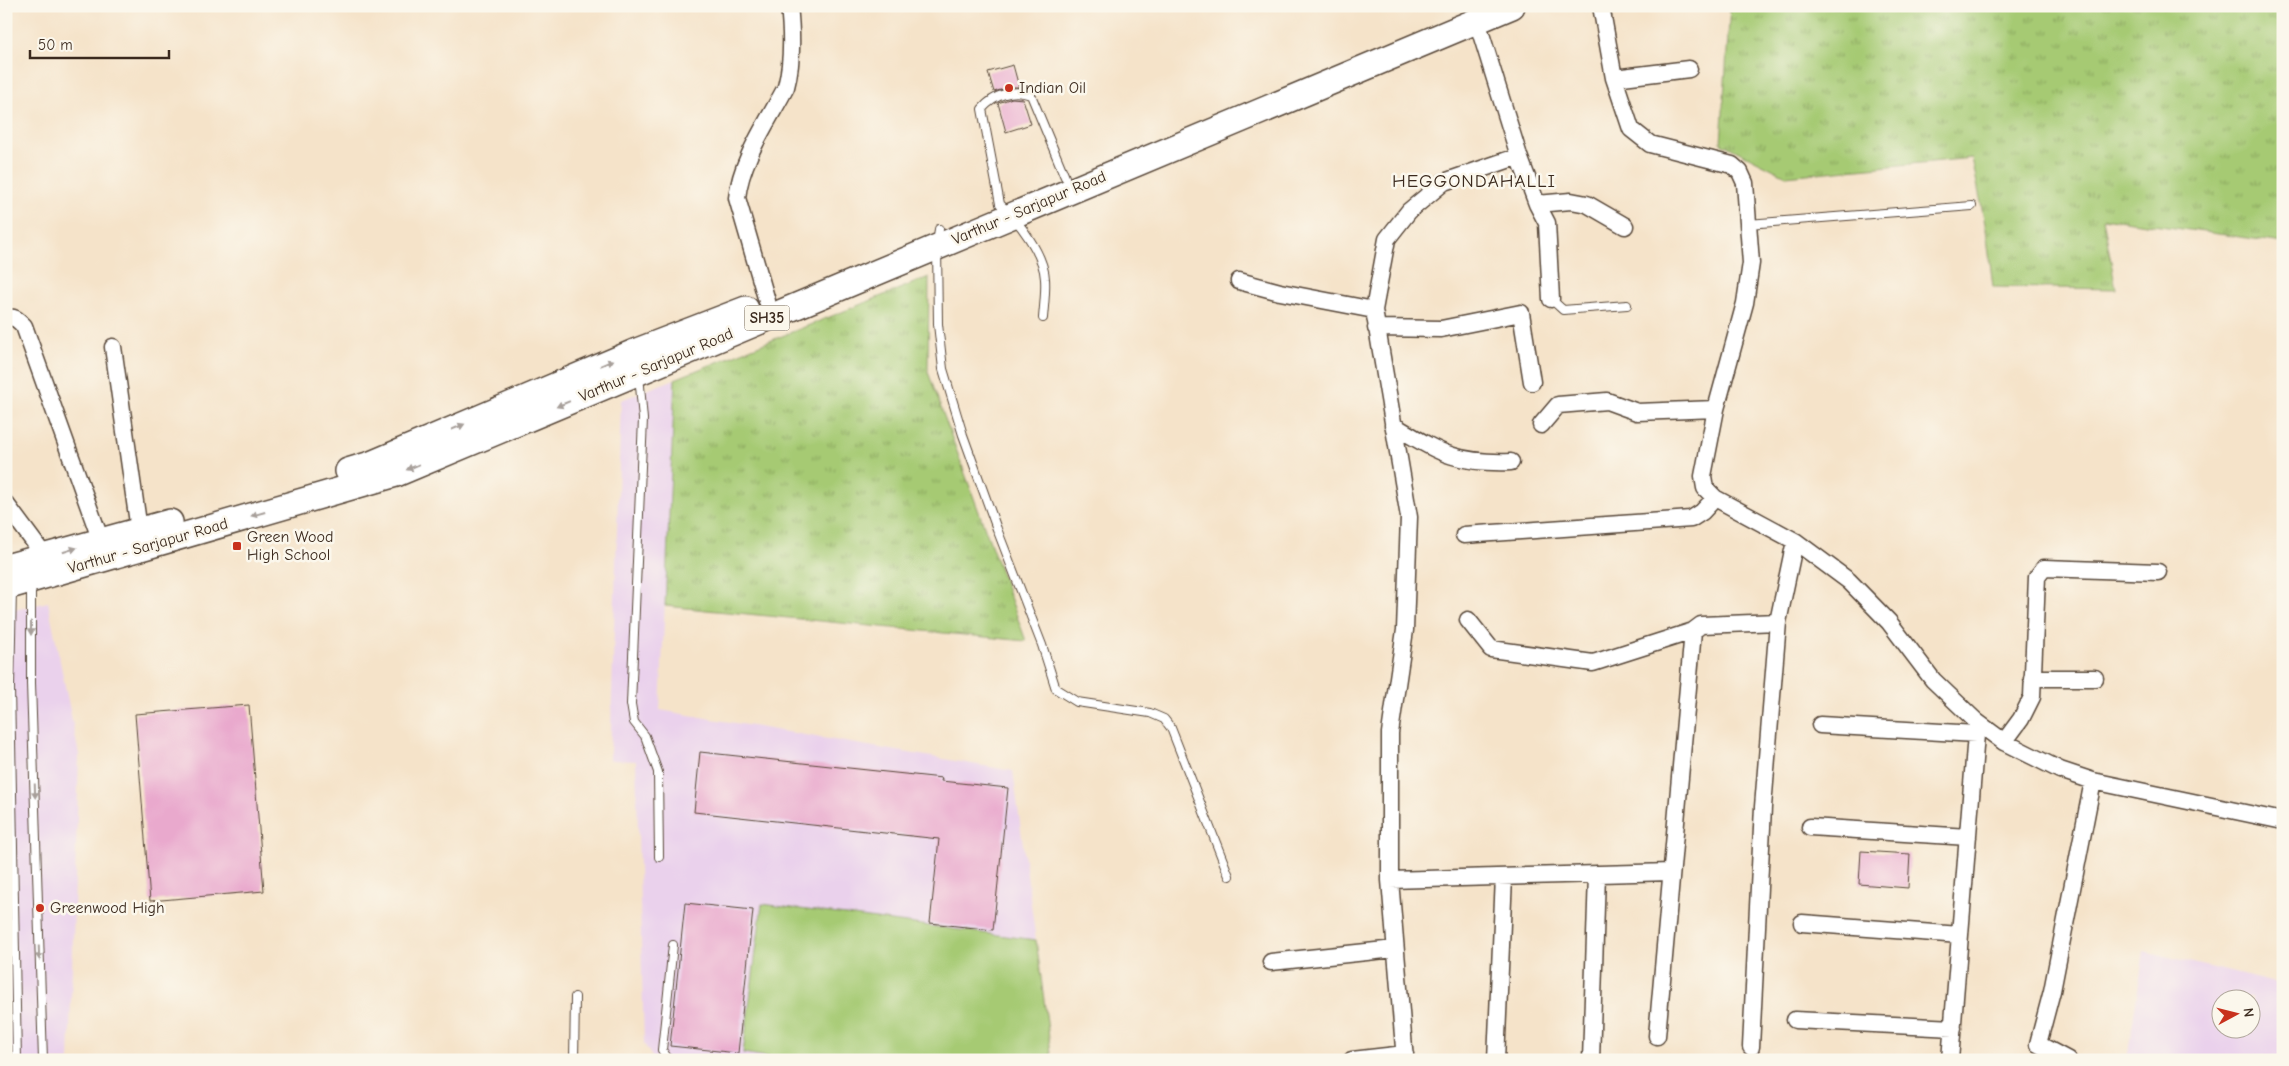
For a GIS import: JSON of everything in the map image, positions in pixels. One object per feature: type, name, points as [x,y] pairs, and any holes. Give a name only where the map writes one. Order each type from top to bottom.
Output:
[{"type":"main road","name":"Varthur - Sarjapur Road","points":[[1006,210],[1065,177],[1475,14],[1512,6]]},
{"type":"main road","name":"Varthur - Sarjapur Road","points":[[14,580],[46,558],[371,464],[638,361],[1475,14]]},
{"type":"main road","name":"Varthur - Sarjapur Road","points":[[14,580],[396,474],[767,301],[938,237]]},
{"type":"street","points":[[767,301],[737,198],[739,180],[786,87],[790,74],[791,35],[789,6]]},
{"type":"street","points":[[1601,6],[1614,78],[1631,129],[1650,144],[1732,165],[1740,172],[1744,183],[1751,262],[1745,303],[1716,410],[1702,476],[1706,488],[1715,498],[1795,541],[1849,581],[1889,622],[1933,680],[1977,728],[2060,770],[2092,781],[2283,821]]},
{"type":"street","points":[[1475,14],[1519,156],[1537,204],[1547,223],[1551,299]]},
{"type":"street","points":[[1614,78],[1689,69]]},
{"type":"street","points":[[1352,1060],[1405,1057],[1390,880],[1390,733],[1405,630],[1409,517],[1374,310],[1387,239],[1409,211],[1444,182],[1519,156]]},
{"type":"street","points":[[1537,204],[1571,201],[1588,204],[1625,226]]},
{"type":"street","points":[[1239,281],[1280,292],[1374,310]]},
{"type":"street","points":[[1376,328],[1441,329],[1521,313],[1532,382]]},
{"type":"street","points":[[6,318],[12,317],[17,319],[24,326],[101,541]]},
{"type":"street","points":[[113,347],[139,530]]},
{"type":"street","points":[[1541,425],[1558,405],[1568,404],[1607,401],[1637,412],[1716,410]]},
{"type":"street","points":[[1393,425],[1444,454],[1469,462],[1511,462]]},
{"type":"street","points":[[1464,535],[1691,519],[1702,512],[1715,498]]},
{"type":"street","points":[[6,504],[46,558]]},
{"type":"street","points":[[1751,1047],[1763,807],[1778,622],[1795,541]]},
{"type":"street","points":[[2004,742],[2021,719],[2032,697],[2037,578],[2044,568],[2158,572]]},
{"type":"street","points":[[1468,620],[1492,649],[1593,663],[1693,631],[1701,625],[1778,622]]},
{"type":"street","points":[[1657,1036],[1693,631]]},
{"type":"street","points":[[2032,678],[2095,678]]},
{"type":"street","points":[[1820,725],[1977,728]]},
{"type":"street","points":[[1950,1060],[1977,728]]},
{"type":"street","points":[[2068,1060],[2038,1044],[2052,991],[2092,781]]},
{"type":"street","points":[[1810,828],[1968,836]]},
{"type":"street","points":[[1390,880],[1671,872]]},
{"type":"street","points":[[1591,1060],[1597,874]]},
{"type":"street","points":[[1496,1060],[1504,877]]},
{"type":"street","points":[[1802,923],[1960,935]]},
{"type":"street","points":[[1271,962],[1396,949]]},
{"type":"street","points":[[1796,1020],[1953,1028]]},
{"type":"lane","points":[[1043,318],[1045,278],[1040,258],[1006,210],[982,109],[990,100],[1020,91],[1031,95],[1065,177]]},
{"type":"lane","points":[[1748,224],[1972,206]]},
{"type":"lane","points":[[938,237],[938,324],[943,369],[973,463],[1042,645],[1056,688],[1077,702],[1150,713],[1164,719],[1171,728],[1229,876]]},
{"type":"lane","points":[[1551,299],[1563,310],[1627,305]]},
{"type":"lane","points":[[638,361],[643,419],[631,704],[634,722],[645,736],[658,772],[659,857]]},
{"type":"lane","points":[[14,580],[8,687],[17,1060]]},
{"type":"lane","points":[[14,580],[31,682],[43,1060]]},
{"type":"lane","points":[[669,1060],[662,1050],[673,945]]},
{"type":"lane","points":[[574,1060],[576,997]]},
{"type":"shaded area","points":[[675,379],[660,710],[1013,771],[1052,1060],[654,1060],[644,1044],[636,761],[610,760],[621,400]]},
{"type":"shaded area","name":"Greenwood High","points":[[48,602],[79,755],[69,1060],[6,1060],[6,612]]},
{"type":"shaded area","points":[[2144,951],[2283,985],[2283,1060],[2127,1060]]},
{"type":"green space","points":[[1730,6],[2283,6],[2283,243],[2103,218],[2116,289],[1993,287],[1986,229],[1972,158],[1786,176],[1721,143]]},
{"type":"green space","points":[[929,277],[928,372],[1026,641],[665,606],[675,379]]},
{"type":"green space","points":[[762,904],[1036,940],[1052,1060],[787,1060],[743,1053]]},
{"type":"building","points":[[1013,65],[1019,87],[1010,87],[994,92],[988,72]]},
{"type":"building","points":[[1012,98],[1023,99],[1031,124],[1006,132],[998,103]]},
{"type":"building","points":[[249,705],[264,891],[150,901],[135,714]]},
{"type":"building","points":[[700,752],[942,778],[941,781],[1008,788],[993,930],[930,923],[939,839],[694,812]]},
{"type":"building","points":[[1861,851],[1910,854],[1908,888],[1859,884]]},
{"type":"building","points":[[685,903],[753,910],[738,1053],[670,1046]]},
{"type":"place","name":"Indian Oil","points":[[1009,88]]},
{"type":"place","name":"Green Wood High School","points":[[237,546]]},
{"type":"place","name":"Greenwood High","points":[[40,908]]},
{"type":"district","name":"HEGGONDAHALLI","points":[[1474,181]]}]
